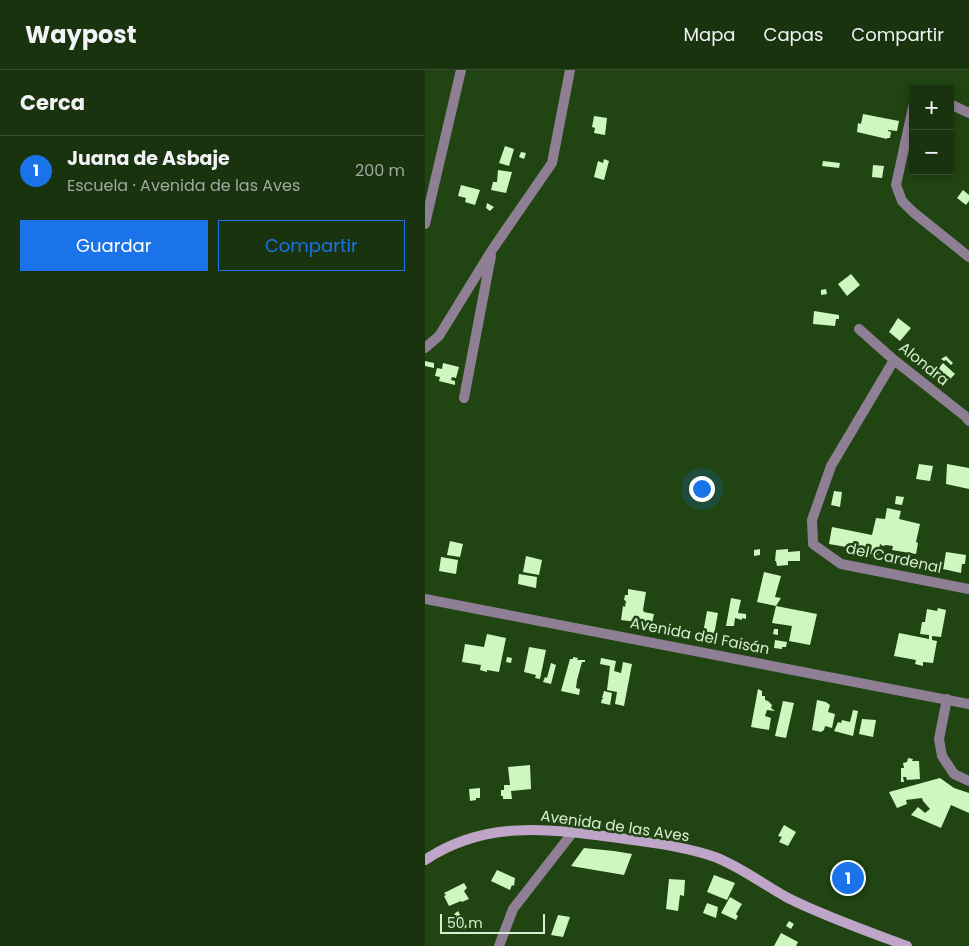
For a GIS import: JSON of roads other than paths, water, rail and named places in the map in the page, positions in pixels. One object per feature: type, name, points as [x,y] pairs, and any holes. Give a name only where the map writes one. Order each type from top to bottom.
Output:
[{"type":"street","points":[[425,224],[461,70]]},
{"type":"street","points":[[425,348],[439,336],[492,250],[552,162],[570,70]]},
{"type":"street","points":[[954,106],[969,113]]},
{"type":"street","points":[[909,124],[895,185],[901,201],[969,257]]},
{"type":"street","points":[[464,398],[492,250]]},
{"type":"street","name":"Alondra","points":[[859,329],[969,421]]},
{"type":"street","name":"del Cardenal","points":[[894,360],[831,466],[812,520],[813,544],[841,564],[969,589]]},
{"type":"street","name":"Avenida del Faisán","points":[[425,599],[969,704]]},
{"type":"street","points":[[947,699],[939,740],[942,756],[954,774],[969,781]]},
{"type":"street","name":"Avenida de las Aves","points":[[425,860],[440,850],[475,836],[524,829],[573,832],[671,845],[716,858],[753,876],[787,897],[821,913],[907,946]]},
{"type":"street","points":[[499,946],[513,909],[573,832]]},
{"type":"place","name":"Juana de Asbaje","points":[[848,878]]}]
